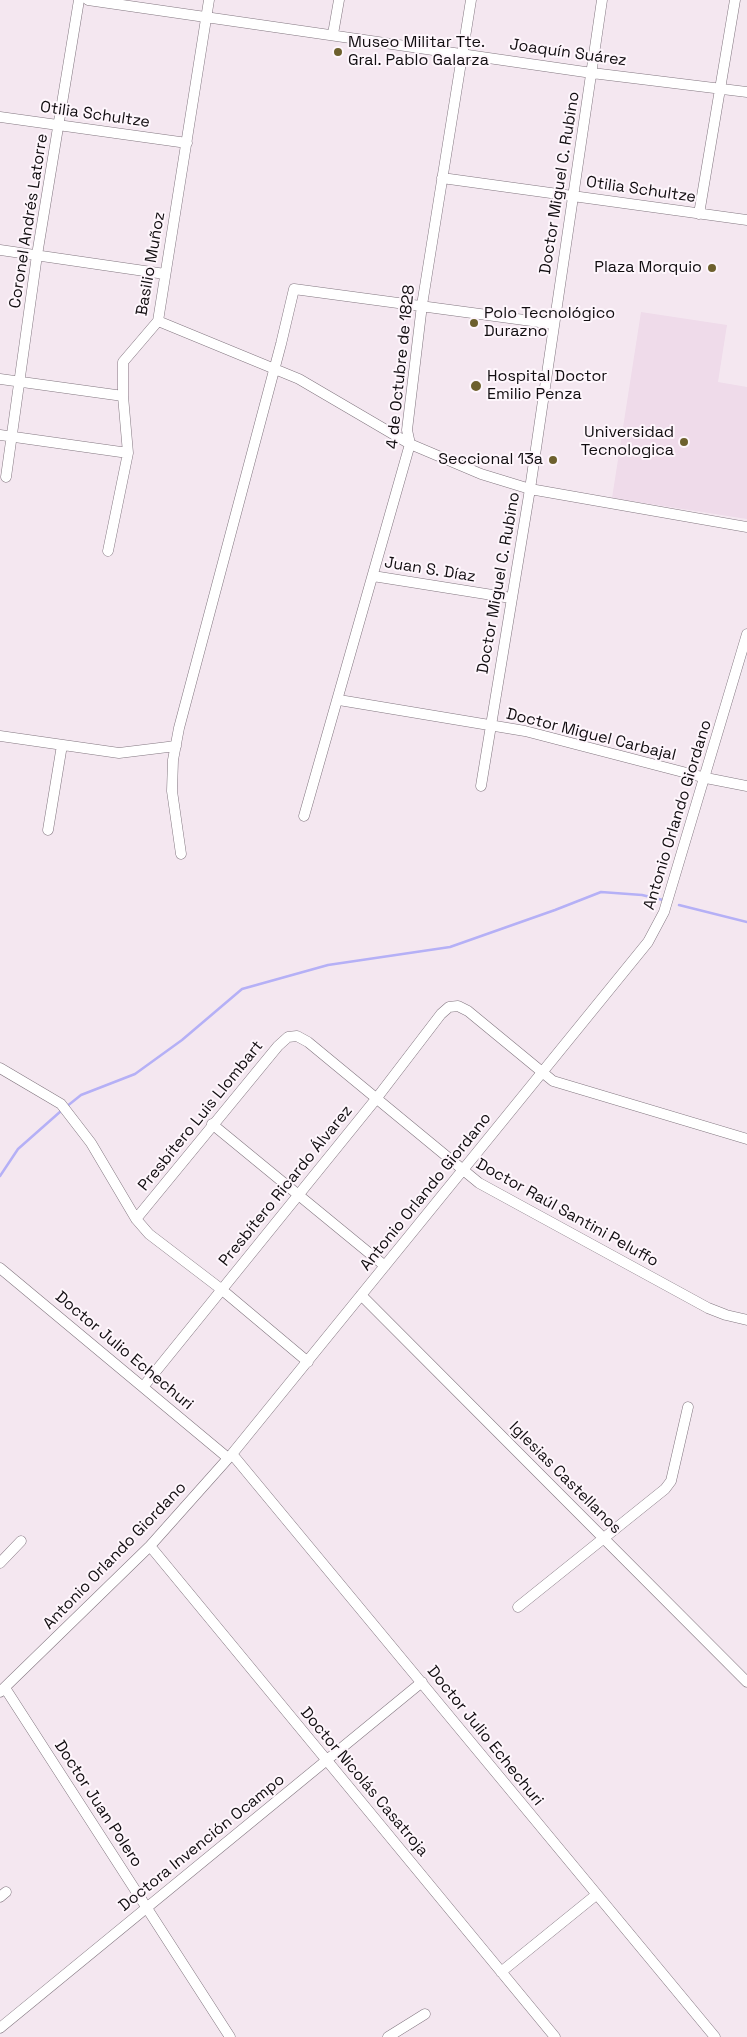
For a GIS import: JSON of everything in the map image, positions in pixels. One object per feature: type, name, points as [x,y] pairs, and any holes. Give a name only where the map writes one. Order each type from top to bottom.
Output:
[{"type":"street","name":"Coronel Andrés Latorre","points":[[6,477],[37,255],[79,0]]},
{"type":"street","name":"Joaquín Suárez","points":[[88,0],[592,73],[747,92]]},
{"type":"street","name":"Basilio Muñoz","points":[[108,551],[128,453],[123,396],[123,362],[158,321],[208,0]]},
{"type":"street","points":[[333,34],[339,0]]},
{"type":"street","name":"4 de Octubre de 1828","points":[[304,816],[339,700],[410,444],[407,430],[422,305],[471,0]]},
{"type":"street","name":"Doctor Miguel C. Rubino","points":[[481,786],[530,489],[602,0]]},
{"type":"street","points":[[700,214],[735,0]]},
{"type":"street","name":"Otilia Schultze","points":[[0,117],[187,143]]},
{"type":"street","name":"Otilia Schultze","points":[[442,178],[747,220]]},
{"type":"street","points":[[0,250],[165,274]]},
{"type":"street","points":[[181,854],[172,791],[176,746],[294,289],[554,324]]},
{"type":"street","points":[[158,321],[299,380],[410,444],[443,460],[530,489],[747,527]]},
{"type":"street","points":[[0,379],[123,396]]},
{"type":"street","points":[[0,435],[128,453]]},
{"type":"street","name":"Juan S. Díaz","points":[[373,576],[511,598]]},
{"type":"street","name":"Antonio Orlando Giordano","points":[[2,1690],[150,1546],[230,1456],[463,1172],[644,946],[660,923],[744,658],[747,634]]},
{"type":"street","name":"Doctor Miguel Carbajal","points":[[339,700],[525,731],[706,778],[747,786]]},
{"type":"street","points":[[0,736],[119,753],[176,746]]},
{"type":"street","points":[[48,830],[62,745]]},
{"type":"street","name":"Presbítero Ricardo Álvarez","points":[[143,1387],[220,1289],[376,1099],[441,1014],[453,1006],[468,1011],[542,1074]]},
{"type":"street","name":"Doctor Raúl Santini Peluffo","points":[[292,1036],[308,1042],[463,1172],[479,1183],[708,1308],[726,1316],[747,1320]]},
{"type":"street","name":"Presbítero Luis Llombart","points":[[136,1219],[212,1124],[278,1046],[292,1036]]},
{"type":"street","points":[[0,1068],[61,1104],[91,1143],[136,1219],[149,1234],[220,1289],[308,1362]]},
{"type":"street","points":[[542,1074],[562,1084],[747,1139]]},
{"type":"street","points":[[212,1124],[385,1266]]},
{"type":"street","name":"Doctor Julio Echechuri","points":[[0,1268],[143,1387],[230,1456],[422,1682],[715,2037]]},
{"type":"street","name":"Iglesias Castellanos","points":[[361,1295],[747,1682]]},
{"type":"street","points":[[518,1607],[665,1489],[671,1481],[688,1407]]},
{"type":"street","points":[[0,1563],[22,1541]]},
{"type":"street","name":"Doctor Nicolás Casatroja","points":[[150,1546],[555,2037]]},
{"type":"street","name":"Doctora Invención Ocampo","points":[[0,2028],[422,1682]]},
{"type":"street","name":"Doctor Juan Polero","points":[[2,1690],[230,2037]]},
{"type":"street","points":[[501,1972],[596,1895]]},
{"type":"street","points":[[388,2037],[425,2014]]},
{"type":"shaded area","name":"Universidad Tecnologica","points":[[641,312],[727,325],[718,382],[747,387],[747,519],[612,498]]},
{"type":"waterway","points":[[66,1107],[81,1095],[135,1074],[182,1040],[242,989],[328,965],[450,947],[601,892],[642,895],[663,900]]},
{"type":"waterway","points":[[679,905],[747,922]]},
{"type":"waterway","points":[[0,1176],[18,1149],[61,1111]]},
{"type":"place","name":"Museo Militar Tte. Gral. Pablo Galarza","points":[[338,52]]},
{"type":"place","name":"Plaza Morquio","points":[[712,268]]},
{"type":"place","name":"Polo Tecnológico Durazno","points":[[474,323]]},
{"type":"place","name":"Hospital Doctor Emilio Penza","points":[[476,386]]},
{"type":"place","name":"Universidad Tecnologica","points":[[684,442]]},
{"type":"place","name":"Seccional 13a","points":[[553,460]]}]
